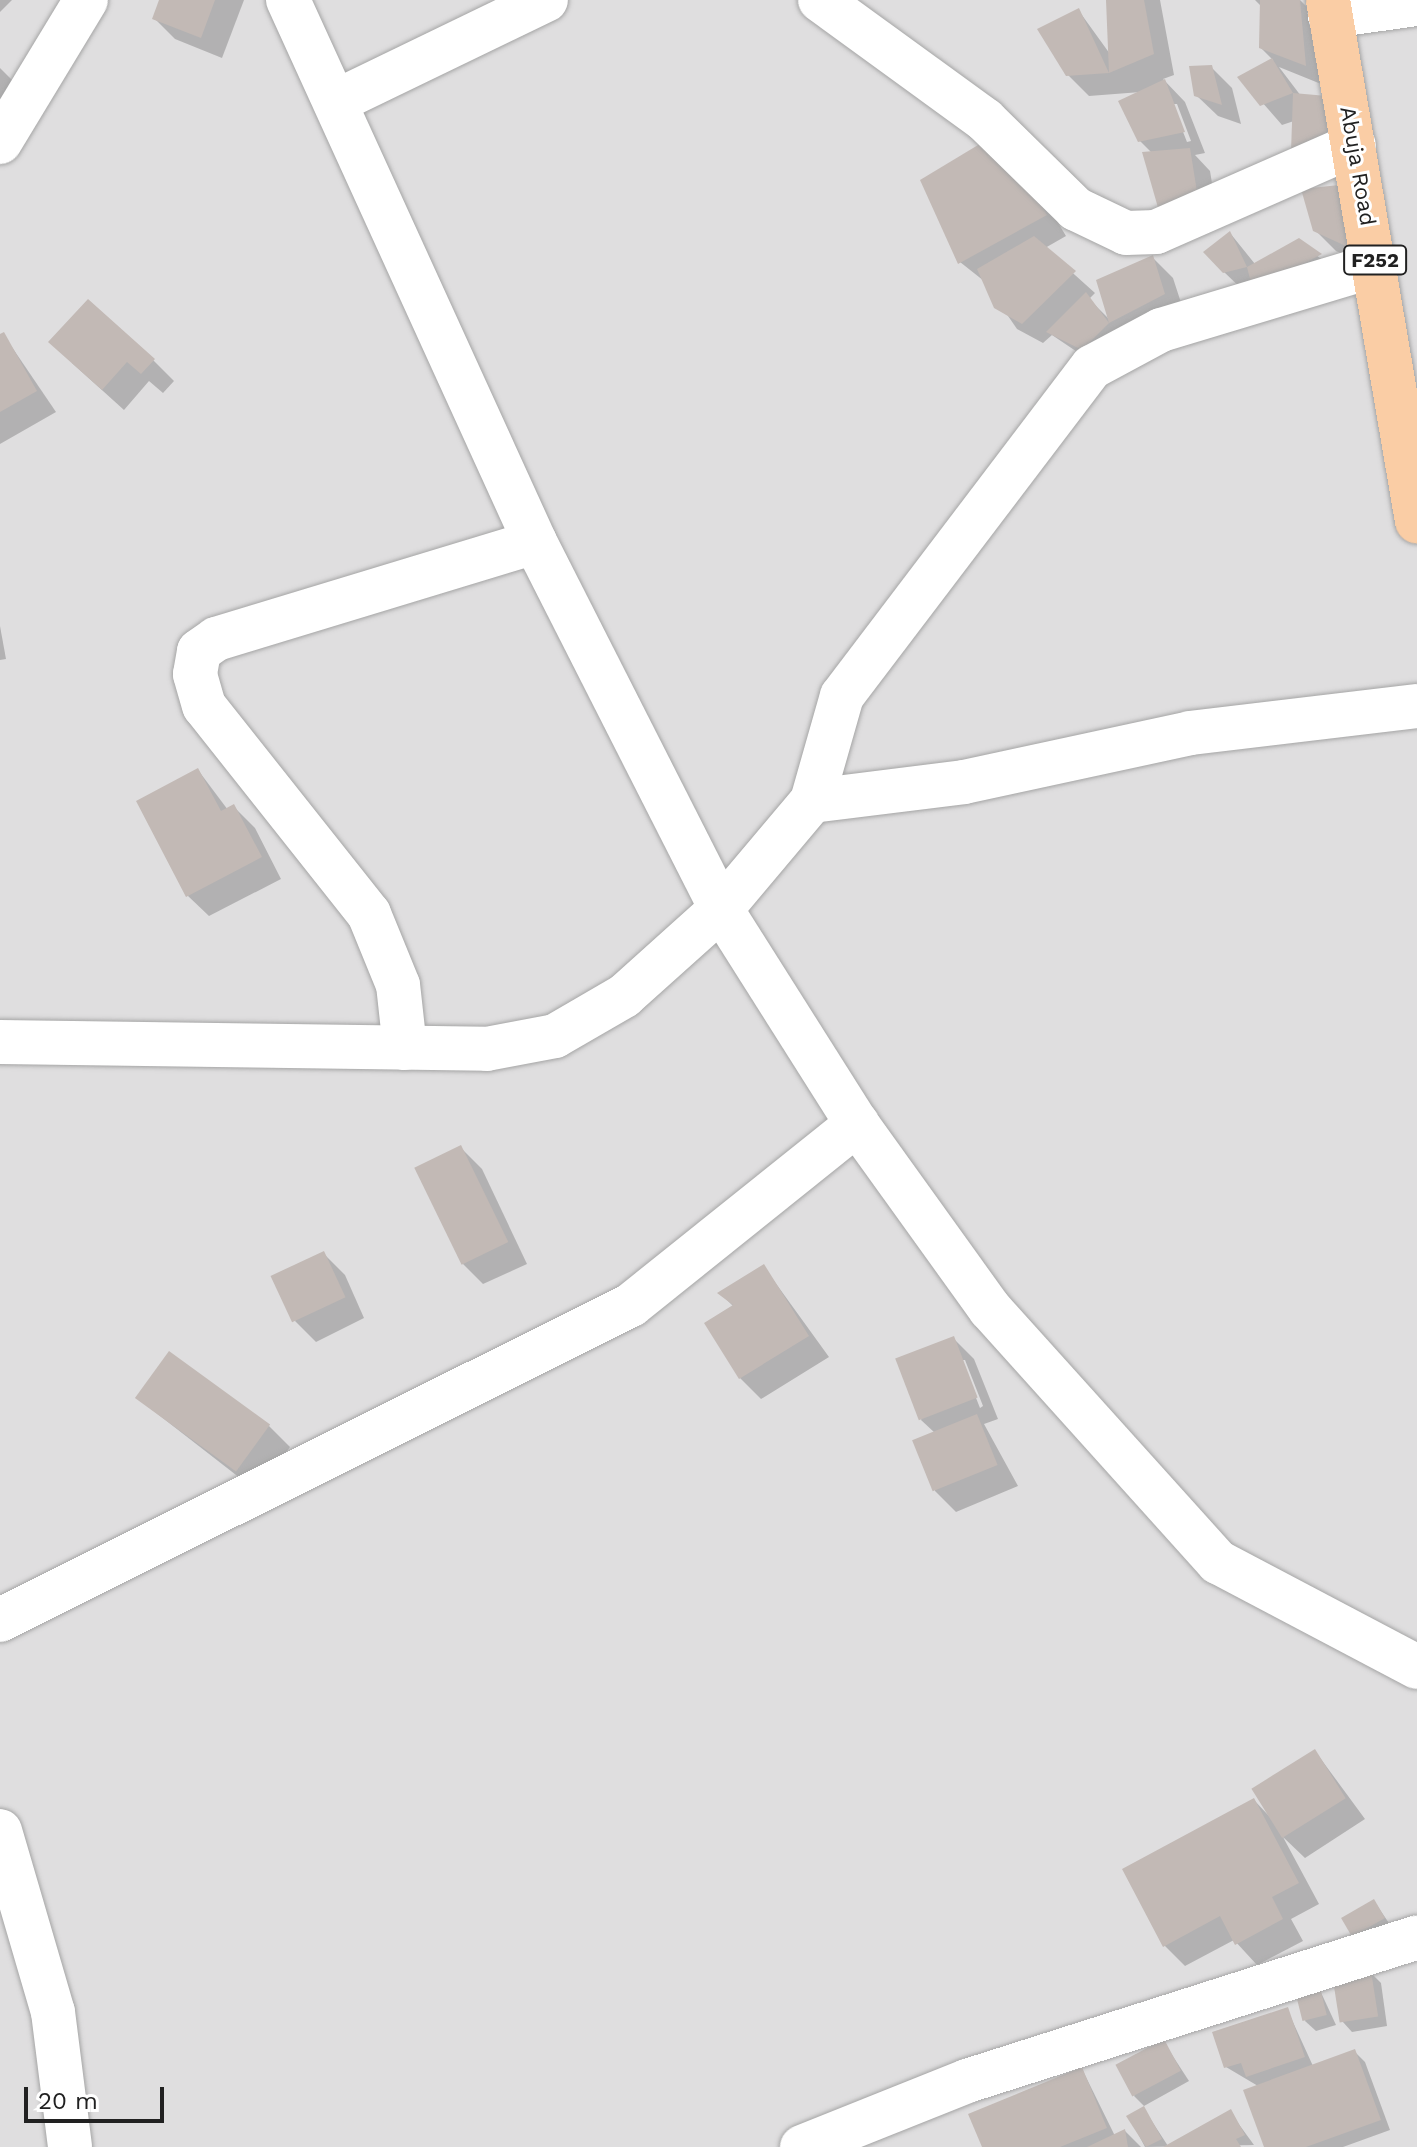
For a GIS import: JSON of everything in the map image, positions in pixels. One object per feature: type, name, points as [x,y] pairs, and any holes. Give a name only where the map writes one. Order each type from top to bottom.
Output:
[{"type":"main road","name":"Abuja Road","points":[[1329,8],[1376,265],[1417,521]]},
{"type":"street","points":[[0,142],[86,0]]},
{"type":"street","points":[[288,0],[337,101],[535,542],[721,909],[857,1124],[990,1309],[1218,1562],[1417,1667]]},
{"type":"street","points":[[337,101],[546,0]]},
{"type":"street","points":[[820,0],[985,120],[1076,209],[1126,233],[1156,232],[1354,145]]},
{"type":"street","points":[[1329,8],[1417,4]]},
{"type":"street","points":[[0,1042],[487,1049],[555,1036],[624,996],[721,909],[812,801],[842,696],[1092,367],[1161,330],[1376,265]]},
{"type":"street","points":[[405,1048],[398,985],[369,914],[204,706],[195,674],[199,651],[216,639],[535,542]]},
{"type":"street","points":[[812,801],[964,782],[1205,731],[1417,706]]},
{"type":"street","points":[[0,1620],[631,1305],[857,1124]]},
{"type":"street","points":[[0,1831],[53,2012],[70,2147]]},
{"type":"street","points":[[802,2147],[967,2081],[1417,1937]]},
{"type":"shaded area","points":[[0,0],[1417,0],[1417,2147],[0,2147]]},
{"type":"building","points":[[159,0],[215,0],[201,38],[152,19]]},
{"type":"building","points":[[1106,0],[1144,0],[1154,54],[1109,73]]},
{"type":"building","points":[[1260,0],[1300,0],[1306,66],[1259,48]]},
{"type":"building","points":[[1079,8],[1109,73],[1066,76],[1037,29]]},
{"type":"building","points":[[1272,58],[1293,93],[1260,106],[1237,77]]},
{"type":"building","points":[[1212,65],[1222,105],[1194,96],[1189,66]]},
{"type":"building","points":[[1165,79],[1185,132],[1138,142],[1118,101]]},
{"type":"building","points":[[1293,93],[1327,96],[1332,145],[1291,152]]},
{"type":"building","points":[[998,133],[1047,215],[958,264],[920,180]]},
{"type":"building","points":[[1190,148],[1198,198],[1159,211],[1142,152]]},
{"type":"building","points":[[1349,184],[1348,247],[1313,231],[1301,189]]},
{"type":"building","points":[[1230,231],[1247,267],[1223,273],[1203,252]]},
{"type":"building","points":[[1034,236],[1076,271],[1022,324],[994,308],[977,269]]},
{"type":"building","points":[[1299,238],[1322,254],[1253,291],[1247,267]]},
{"type":"building","points":[[1153,255],[1165,294],[1109,323],[1096,280]]},
{"type":"building","points":[[1086,292],[1109,323],[1082,350],[1046,332]]},
{"type":"building","points":[[88,299],[155,359],[141,374],[127,362],[102,390],[48,342]]},
{"type":"building","points":[[4,332],[37,391],[0,412],[0,334]]},
{"type":"building","points":[[198,768],[221,811],[234,804],[262,857],[186,897],[136,801]]},
{"type":"building","points":[[461,1145],[508,1242],[462,1265],[414,1168]]},
{"type":"building","points":[[324,1251],[346,1297],[292,1322],[271,1276]]},
{"type":"building","points":[[764,1264],[809,1336],[739,1379],[704,1323],[733,1305],[717,1293]]},
{"type":"building","points":[[954,1336],[978,1398],[919,1420],[895,1359]]},
{"type":"building","points":[[169,1351],[270,1424],[236,1471],[135,1398]]},
{"type":"building","points":[[977,1414],[998,1465],[933,1491],[912,1440]]},
{"type":"building","points":[[1315,1749],[1346,1798],[1282,1838],[1251,1789]]},
{"type":"building","points":[[1254,1798],[1299,1883],[1272,1897],[1283,1919],[1235,1945],[1220,1916],[1163,1947],[1122,1869]]},
{"type":"building","points":[[1374,1899],[1385,1918],[1352,1937],[1341,1918]]},
{"type":"building","points":[[1371,1971],[1378,2016],[1340,2023],[1332,1977]]},
{"type":"building","points":[[1319,1984],[1327,2015],[1302,2021],[1295,1990]]},
{"type":"building","points":[[1288,2007],[1305,2057],[1246,2077],[1241,2063],[1224,2068],[1212,2032]]},
{"type":"building","points":[[1164,2039],[1181,2071],[1132,2097],[1115,2065]]},
{"type":"building","points":[[1355,2049],[1381,2120],[1306,2147],[1264,2147],[1243,2090]]},
{"type":"building","points":[[1082,2067],[1107,2128],[1060,2147],[982,2147],[968,2114]]},
{"type":"building","points":[[1144,2106],[1162,2139],[1146,2147],[1126,2116]]},
{"type":"building","points":[[1231,2109],[1245,2135],[1236,2139],[1241,2147],[1163,2147]]},
{"type":"building","points":[[1125,2129],[1128,2147],[1087,2147]]}]
